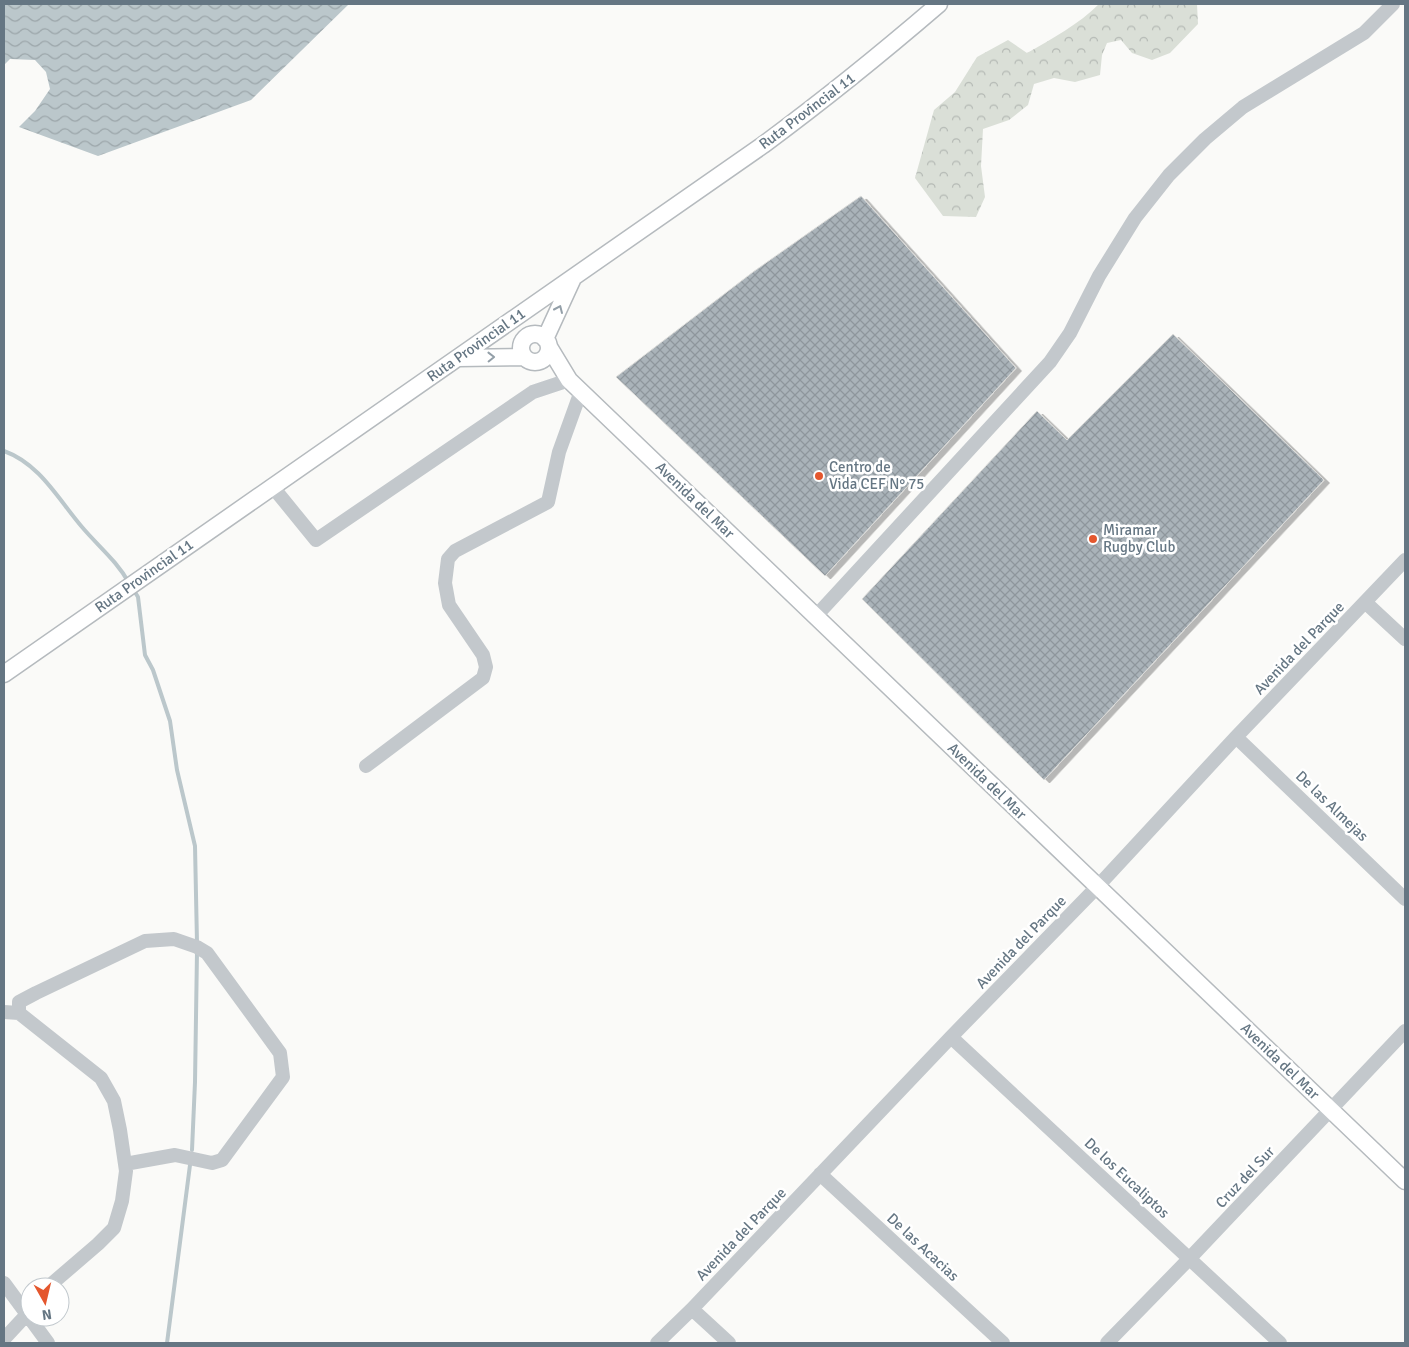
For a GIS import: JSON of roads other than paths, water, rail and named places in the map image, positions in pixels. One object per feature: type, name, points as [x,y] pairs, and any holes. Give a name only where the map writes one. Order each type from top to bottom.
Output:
[{"type":"main road","name":"Ruta Provincial 11","points":[[4,674],[810,110],[866,66],[939,4]]},
{"type":"main road","points":[[512,320],[534,347],[572,278]]},
{"type":"main road","name":"Avenida del Mar","points":[[534,347],[575,385]]},
{"type":"main road","name":"Avenida del Mar","points":[[458,358],[534,347]]},
{"type":"main road","name":"Avenida del Mar","points":[[534,347],[1405,1181]]},
{"type":"street","points":[[816,616],[1050,362],[1070,333],[1099,276],[1134,218],[1169,175],[1205,139],[1244,107],[1364,33],[1393,4]]},
{"type":"street","points":[[272,486],[316,540],[533,392],[575,385],[548,502],[454,551],[448,560],[445,583],[449,605],[483,656],[486,667],[483,678],[366,766]]},
{"type":"street","name":"Avenida del Parque","points":[[657,1343],[692,1310],[951,1037],[1098,886],[1236,737],[1405,560]]},
{"type":"street","points":[[1365,602],[1405,639]]},
{"type":"street","name":"De las Almejas","points":[[1236,737],[1405,899]]},
{"type":"street","points":[[19,1013],[19,1002],[36,993],[145,941],[174,939],[208,953],[280,1053],[283,1077],[222,1160],[212,1163],[175,1155],[125,1164]]},
{"type":"street","points":[[4,1012],[19,1013],[101,1078],[114,1102],[120,1130],[126,1171],[122,1201],[114,1228],[60,1277]]},
{"type":"street","name":"Cruz del Sur","points":[[1107,1343],[1405,1032]]},
{"type":"street","name":"De los Eucaliptos","points":[[951,1037],[1280,1343]]},
{"type":"street","name":"De las Acacias","points":[[820,1174],[1003,1343]]},
{"type":"street","points":[[4,1284],[20,1303]]},
{"type":"street","points":[[692,1310],[729,1343]]},
{"type":"street","points":[[4,1339],[20,1322]]},
{"type":"street","points":[[38,1327],[48,1343]]},
{"type":"water","points":[[4,4],[349,4],[251,100],[98,156],[19,127],[35,111],[50,89],[46,72],[35,60],[10,59],[4,65]]},
{"type":"waterway","points":[[4,451],[28,464],[48,483],[129,583]]},
{"type":"waterway","points":[[133,589],[138,597],[145,655],[153,670],[170,721],[177,770],[195,846],[197,943]]},
{"type":"waterway","points":[[192,1150],[197,952]]},
{"type":"waterway","points":[[167,1343],[190,1165]]},
{"type":"place","name":"Centro de Vida CEF N° 75","points":[[819,476]]},
{"type":"place","name":"Miramar Rugby Club","points":[[1093,539]]}]
